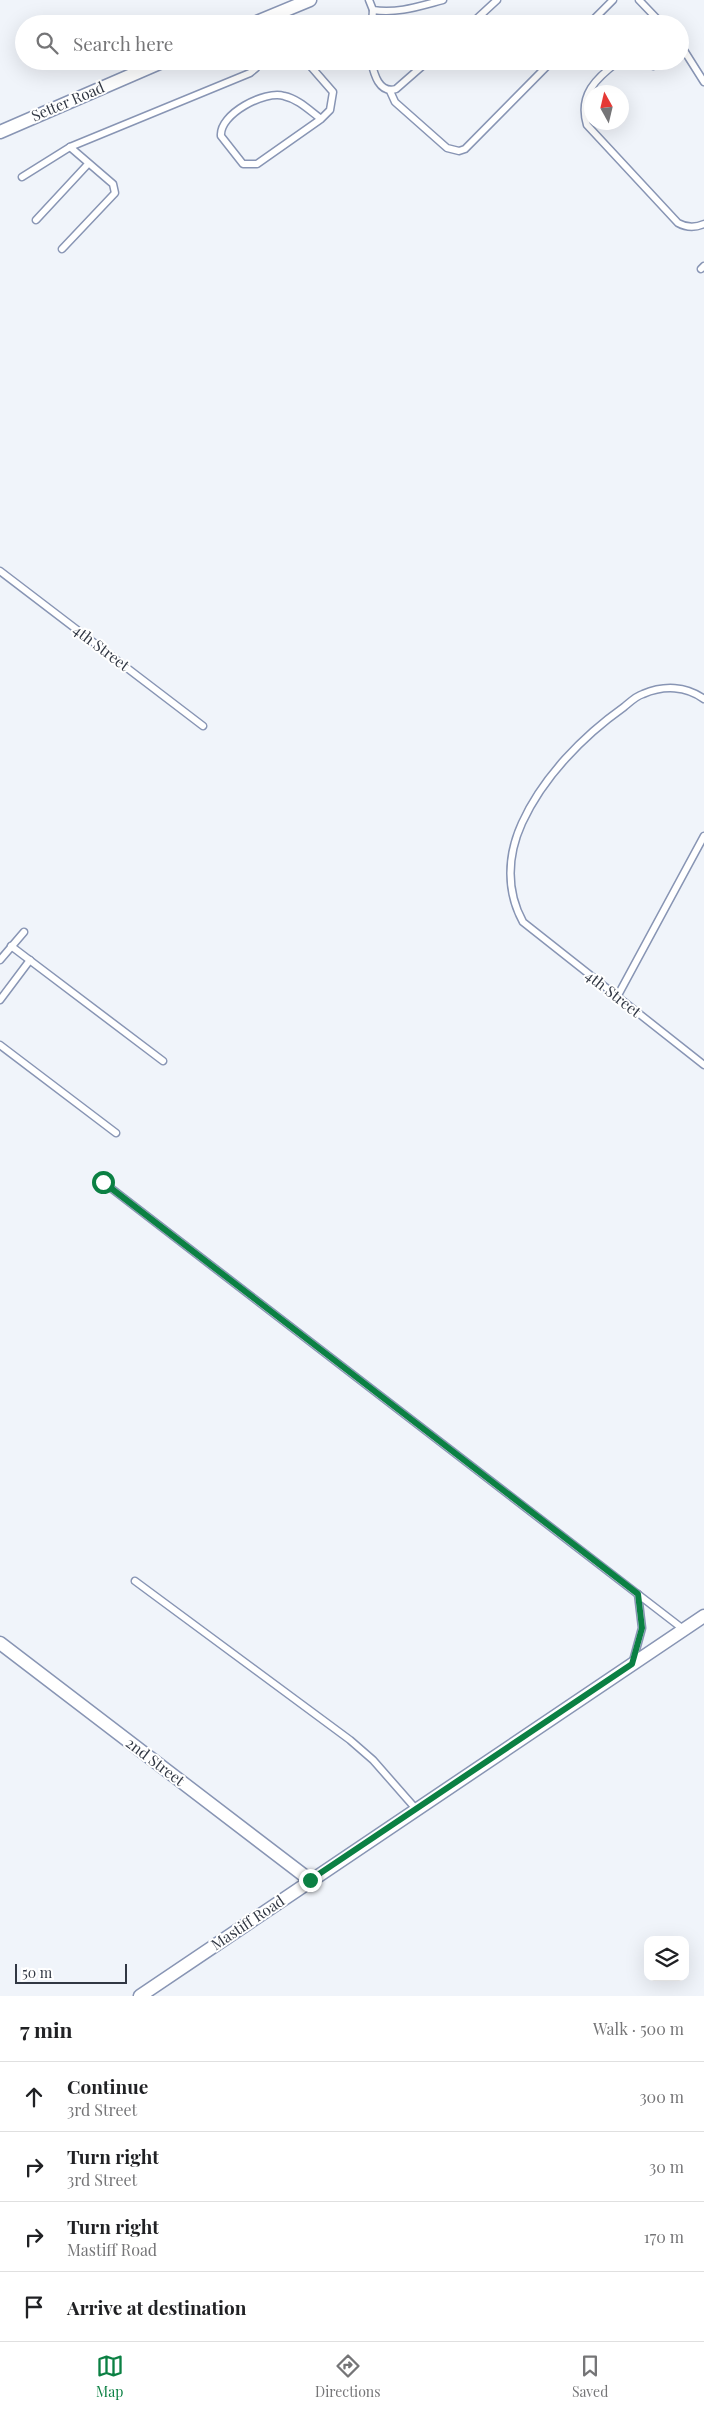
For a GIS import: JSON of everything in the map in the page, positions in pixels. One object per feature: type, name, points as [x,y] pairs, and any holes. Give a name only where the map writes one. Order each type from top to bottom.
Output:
[{"type":"street","points":[[282,15],[310,0]]},
{"type":"street","name":"Setter Road","points":[[0,132],[143,70]]},
{"type":"street","name":"Mastiff Road","points":[[140,1996],[704,1616]]},
{"type":"street","name":"2nd Street","points":[[0,1643],[310,1880]]},
{"type":"lane","points":[[369,0],[372,15]]},
{"type":"lane","points":[[372,10],[408,9],[444,0]]},
{"type":"lane","points":[[481,15],[497,0]]},
{"type":"lane","points":[[598,15],[613,0]]},
{"type":"lane","points":[[639,0],[653,15]]},
{"type":"lane","points":[[689,59],[704,82]]},
{"type":"lane","points":[[22,177],[70,147],[250,74],[254,70]]},
{"type":"lane","points":[[314,70],[333,92],[330,110],[321,119],[257,164],[243,164],[221,136],[220,131],[224,124],[238,111],[261,98],[274,95],[294,98],[321,119]]},
{"type":"lane","points":[[374,70],[377,80],[385,90],[390,91],[396,89],[418,70]]},
{"type":"lane","points":[[390,91],[395,102],[447,148],[459,152],[543,70]]},
{"type":"lane","points":[[609,70],[588,90],[584,102],[584,115],[587,125],[678,223],[685,227],[697,227],[704,224]]},
{"type":"lane","points":[[62,249],[115,193],[113,184],[70,147]]},
{"type":"lane","points":[[36,220],[88,164]]},
{"type":"lane","name":"4th Street","points":[[0,571],[203,726]]},
{"type":"lane","name":"4th Street","points":[[704,699],[695,693],[675,687],[657,689],[641,694],[593,732],[551,776],[536,798],[522,824],[514,848],[510,872],[511,893],[522,922],[704,1065]]},
{"type":"lane","points":[[617,997],[704,836]]},
{"type":"lane","points":[[0,960],[24,932]]},
{"type":"lane","points":[[11,946],[163,1061]]},
{"type":"lane","points":[[0,1000],[30,960]]},
{"type":"lane","points":[[0,1045],[116,1133]]},
{"type":"lane","points":[[103,1182],[684,1629]]},
{"type":"lane","points":[[135,1581],[350,1740],[373,1760],[416,1809]]},
{"type":"lane","points":[[632,1664],[642,1628],[638,1594]]},
{"type":"route","points":[[103,1182],[638,1594],[642,1615],[642,1628],[637,1652],[632,1664],[310,1880]]}]
